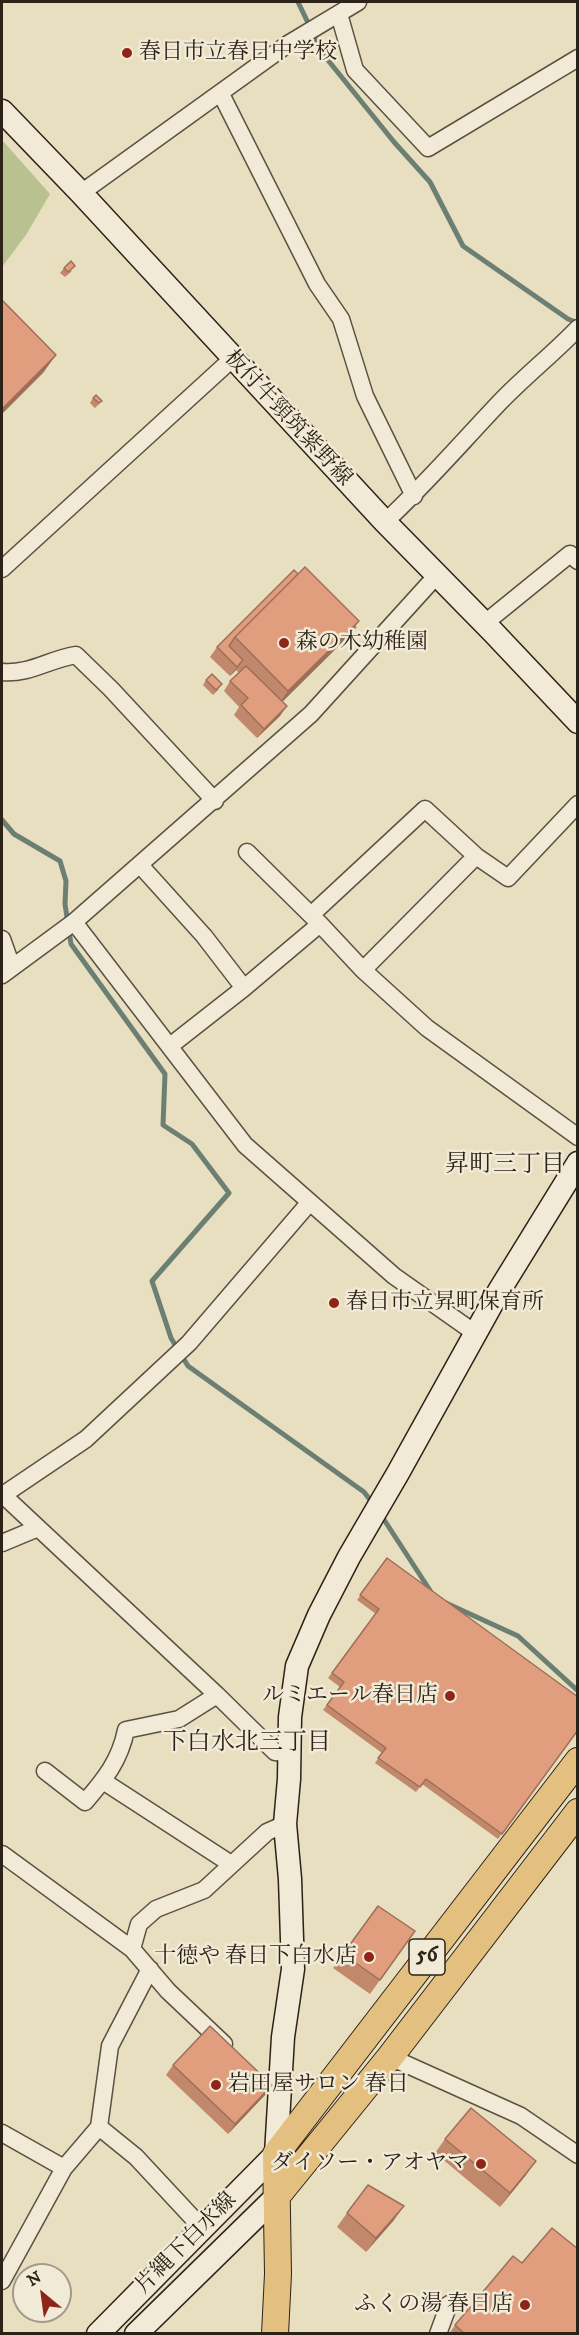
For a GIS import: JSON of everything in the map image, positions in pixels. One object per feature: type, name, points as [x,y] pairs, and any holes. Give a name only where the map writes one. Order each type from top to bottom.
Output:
[{"type":"main road","name":"板付牛頸筑紫野線","points":[[2,111],[385,522],[485,623],[578,722]]},
{"type":"main road","points":[[275,2334],[278,2274],[277,2196],[276,2154],[269,2081],[283,2037],[293,1969],[290,1879],[285,1824],[290,1717],[297,1666],[319,1615],[475,1333],[578,1163]]},
{"type":"main road","name":"56","points":[[276,2154],[578,1761]]},
{"type":"main road","name":"56","points":[[277,2196],[390,2057],[578,1812]]},
{"type":"main road","name":"片縄下白水線","points":[[98,2334],[276,2154]]},
{"type":"main road","name":"片縄下白水線","points":[[136,2334],[277,2196]]},
{"type":"street","points":[[81,194],[288,44],[358,2]]},
{"type":"street","points":[[334,17],[355,70],[428,148],[578,58]]},
{"type":"street","points":[[221,94],[317,284],[341,319],[365,396],[414,496]]},
{"type":"street","points":[[385,522],[414,496],[502,400],[578,328]]},
{"type":"street","points":[[2,569],[232,359]]},
{"type":"street","points":[[485,623],[570,554],[578,561]]},
{"type":"street","points":[[2,939],[7,971],[74,922],[311,714],[437,575]]},
{"type":"street","points":[[2,672],[22,673],[60,658],[76,655],[111,689],[214,801]]},
{"type":"street","points":[[170,1046],[244,988],[316,919],[425,808],[476,856],[508,878],[578,804]]},
{"type":"street","points":[[247,852],[316,919],[363,970],[427,1028],[578,1137]]},
{"type":"street","points":[[363,970],[476,856]]},
{"type":"street","points":[[140,866],[204,936],[244,988]]},
{"type":"street","points":[[74,922],[245,1145],[394,1276],[475,1333]]},
{"type":"street","points":[[289,1753],[275,1752],[2,1495],[86,1439],[189,1343],[310,1202]]},
{"type":"street","points":[[2,1543],[38,1528]]},
{"type":"street","points":[[45,1771],[85,1802],[103,1781],[122,1752],[126,1730],[179,1719],[217,1695]]},
{"type":"street","points":[[103,1781],[231,1864]]},
{"type":"street","points":[[132,1949],[140,1924],[156,1910],[204,1890],[267,1832],[285,1824]]},
{"type":"street","points":[[2,1854],[132,1949],[168,1991],[234,2054]]},
{"type":"street","points":[[2,2281],[64,2168],[99,2127],[110,2046],[150,1969]]},
{"type":"street","points":[[390,2057],[521,2116],[578,2155]]},
{"type":"street","points":[[99,2127],[136,2157],[203,2229]]},
{"type":"street","points":[[2,2133],[64,2168]]},
{"type":"street","points":[[438,2334],[449,2304]]},
{"type":"green space","points":[[2,140],[50,194],[26,235],[2,267]]},
{"type":"building","points":[[71,261],[75,266],[68,272],[64,268]]},
{"type":"building","points":[[2,300],[56,355],[2,409]]},
{"type":"building","points":[[96,395],[102,401],[99,403],[93,398]]},
{"type":"building","points":[[305,567],[359,621],[288,691],[235,637]]},
{"type":"building","points":[[294,570],[298,574],[235,637],[229,646],[243,660],[237,667],[217,647]]},
{"type":"building","points":[[246,666],[287,706],[264,729],[241,705],[248,698],[230,681]]},
{"type":"building","points":[[212,674],[222,684],[216,690],[206,680]]},
{"type":"building","name":"ルミエール春日店","points":[[387,1558],[578,1697],[578,1730],[502,1834],[426,1779],[420,1787],[378,1758],[386,1748],[327,1705],[344,1682],[332,1673],[379,1609],[360,1595]]},
{"type":"building","name":"十徳や 春日下白水店","points":[[378,1906],[415,1931],[380,1980],[343,1954]]},
{"type":"building","name":"岩田屋サロン 春日","points":[[210,2026],[272,2085],[235,2124],[173,2065]]},
{"type":"building","points":[[471,2108],[536,2161],[510,2193],[445,2139]]},
{"type":"building","points":[[368,2185],[404,2206],[376,2238],[347,2213]]},
{"type":"building","name":"ふくの湯 春日店","points":[[552,2228],[578,2249],[578,2334],[465,2334],[455,2325],[513,2256],[522,2263]]},
{"type":"waterway","points":[[298,2],[323,54],[394,142],[430,182],[463,246],[568,319],[578,323]]},
{"type":"waterway","points":[[2,820],[14,834],[60,861],[66,881],[65,904],[71,944],[165,1074],[163,1125],[192,1144],[229,1193],[152,1281],[171,1338],[188,1366],[364,1492],[374,1505]]},
{"type":"waterway","points":[[381,1515],[433,1595]]},
{"type":"waterway","points":[[446,1603],[518,1636],[578,1691]]},
{"type":"place","name":"春日市立春日中学校","points":[[127,53]]},
{"type":"place","name":"森の木幼稚園","points":[[284,643]]},
{"type":"place","name":"春日市立昇町保育所","points":[[334,1303]]},
{"type":"place","name":"ルミエール春日店","points":[[450,1696]]},
{"type":"place","name":"十徳や 春日下白水店","points":[[369,1957]]},
{"type":"place","name":"岩田屋サロン 春日","points":[[216,2085]]},
{"type":"place","name":"ダイソー・アオヤマ","points":[[481,2164]]},
{"type":"place","name":"ふくの湯 春日店","points":[[525,2305]]},
{"type":"district","name":"昇町三丁目","points":[[505,1166]]},
{"type":"district","name":"下白水北三丁目","points":[[247,1744]]}]
